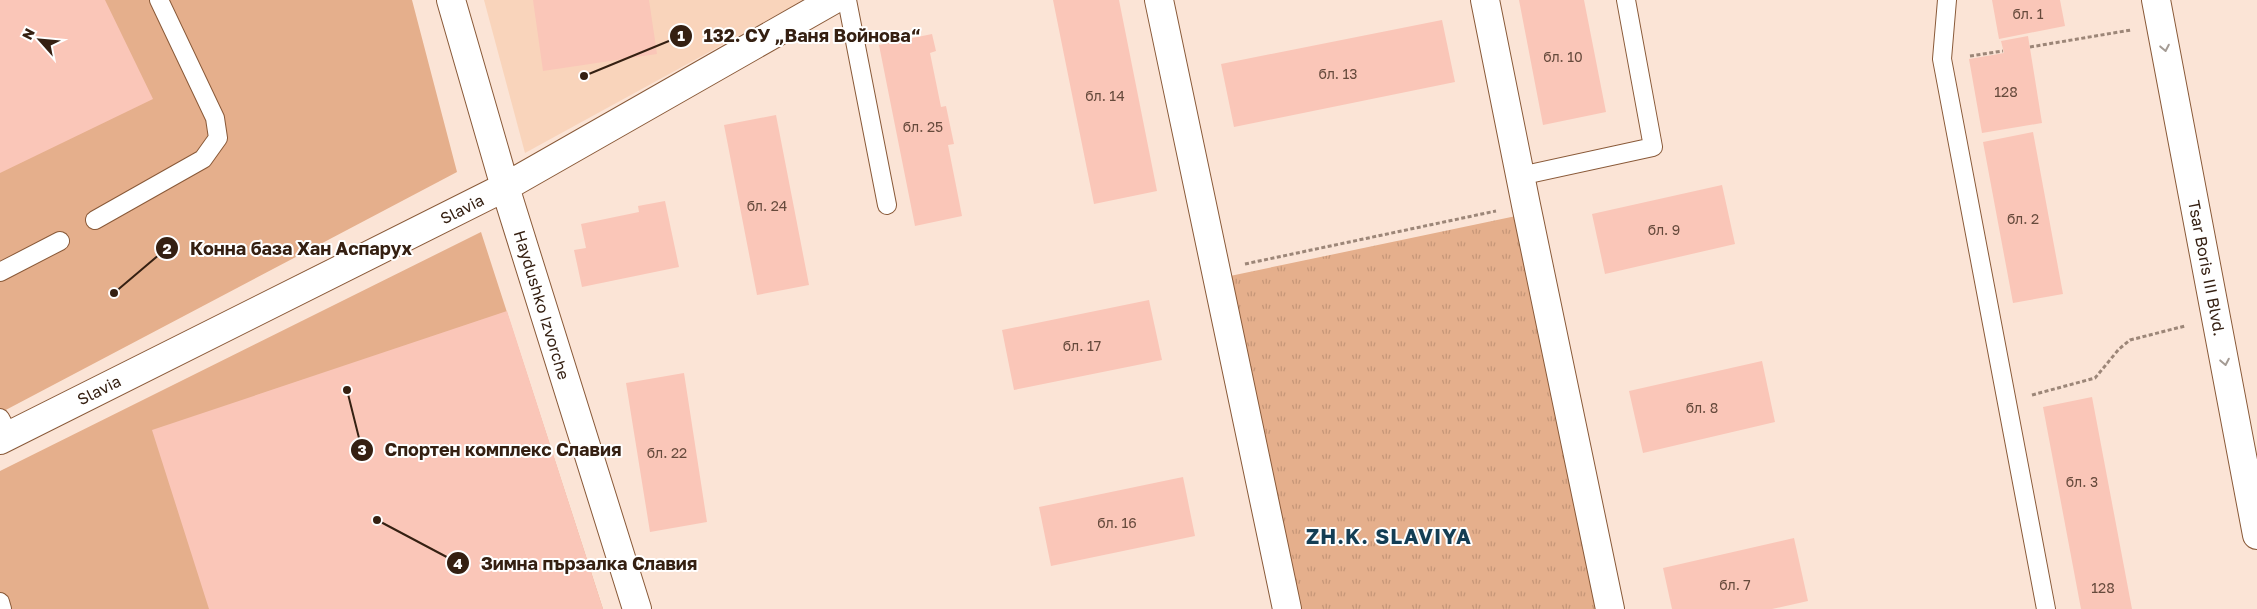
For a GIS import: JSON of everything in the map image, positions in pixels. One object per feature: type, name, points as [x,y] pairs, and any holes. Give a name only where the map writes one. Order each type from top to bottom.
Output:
[{"type":"street","name":"Haydushko Izvorche","points":[[451,0],[505,187],[637,609]]},
{"type":"street","name":"Slavia","points":[[3,431],[505,187],[833,0]]},
{"type":"street","points":[[1159,0],[1286,609]]},
{"type":"street","points":[[1485,0],[1610,609]]},
{"type":"street","name":"Tsar Boris III Blvd.","points":[[2156,0],[2257,535]]},
{"type":"lane","points":[[95,220],[203,160],[218,138],[215,118],[160,0]]},
{"type":"lane","points":[[847,0],[887,205]]},
{"type":"lane","points":[[1520,176],[1653,147],[1626,0]]},
{"type":"lane","points":[[1947,0],[1942,61],[2046,609]]},
{"type":"lane","points":[[0,272],[60,241]]},
{"type":"lane","points":[[0,602],[2,609]]},
{"type":"path","points":[[2030,47],[2139,29]]},
{"type":"path","points":[[1942,61],[2004,51]]},
{"type":"path","points":[[1215,270],[1526,205]]},
{"type":"path","points":[[2006,401],[2095,378],[2119,349],[2130,340],[2186,325]]},
{"type":"shaded area","points":[[484,0],[804,0],[525,153]]},
{"type":"green space","points":[[0,0],[412,0],[457,172],[0,413]]},
{"type":"green space","points":[[1516,216],[1601,609],[1301,609],[1230,276]]},
{"type":"green space","points":[[481,232],[603,609],[0,609],[0,471]]},
{"type":"building","points":[[0,0],[105,0],[153,99],[0,173]]},
{"type":"building","points":[[533,0],[649,0],[657,54],[543,71]]},
{"type":"building","points":[[1053,0],[1119,0],[1157,191],[1094,204]]},
{"type":"building","points":[[1519,0],[1584,0],[1606,112],[1543,125]]},
{"type":"building","points":[[1992,0],[2060,0],[2065,26],[1999,39]]},
{"type":"building","points":[[1442,20],[1455,82],[1234,127],[1221,64]]},
{"type":"building","points":[[932,34],[936,51],[930,53],[941,107],[946,106],[954,144],[948,145],[962,216],[915,226],[879,45]]},
{"type":"building","points":[[2028,36],[2042,123],[1982,133],[1969,59],[2004,53],[2001,41]]},
{"type":"building","points":[[776,115],[809,285],[757,295],[724,125]]},
{"type":"building","points":[[2033,132],[2063,294],[2013,303],[1983,142]]},
{"type":"building","points":[[1722,185],[1735,244],[1605,274],[1592,214]]},
{"type":"building","points":[[665,201],[679,267],[582,287],[574,250],[586,248],[581,224],[639,212],[638,206]]},
{"type":"building","points":[[1149,300],[1162,360],[1014,390],[1002,330]]},
{"type":"building","points":[[507,311],[603,609],[209,609],[152,430]]},
{"type":"building","points":[[1762,361],[1775,422],[1643,453],[1629,391]]},
{"type":"building","points":[[684,373],[707,522],[650,532],[626,383]]},
{"type":"building","points":[[2092,397],[2132,609],[2081,609],[2043,407]]},
{"type":"building","points":[[1183,477],[1195,536],[1051,566],[1039,507]]},
{"type":"building","points":[[1794,538],[1808,601],[1772,609],[1672,609],[1663,568]]},
{"type":"place","name":"132. СУ „Ваня Войнова“","points":[[584,76]]},
{"type":"place","name":"Конна база Хан Аспарух","points":[[114,293]]},
{"type":"place","name":"Спортен комплекс Славия","points":[[347,390]]},
{"type":"place","name":"Зимна пързалка Славия","points":[[377,520]]},
{"type":"district","name":"ZH.K. SLAVIYA","points":[[1389,536]]}]
